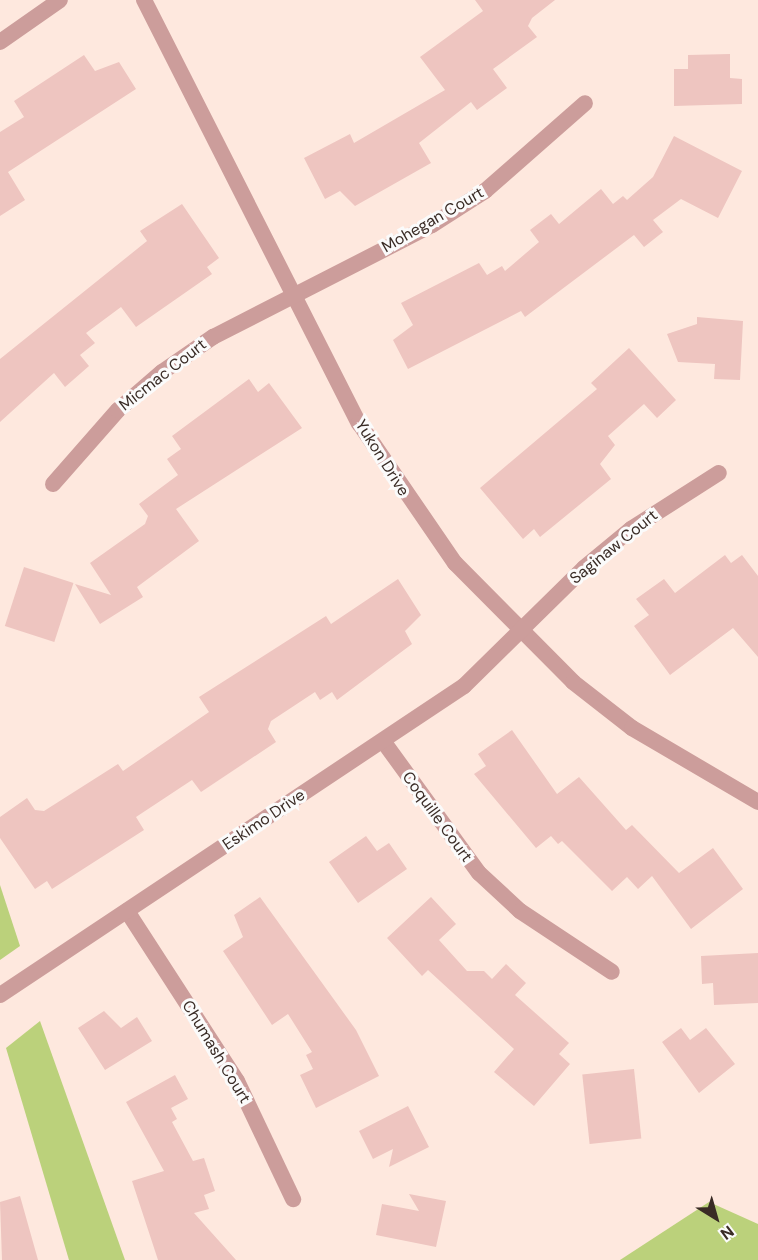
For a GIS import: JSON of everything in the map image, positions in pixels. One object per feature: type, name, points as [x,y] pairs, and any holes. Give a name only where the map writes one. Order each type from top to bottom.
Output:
[{"type":"street","points":[[0,42],[60,0]]},
{"type":"street","name":"Yukon Drive","points":[[144,0],[359,423],[401,491],[455,563],[518,632],[632,728],[758,802]]},
{"type":"street","name":"Mohegan Court","points":[[294,294],[432,225],[485,192],[585,104]]},
{"type":"street","name":"Micmac Court","points":[[53,484],[118,410],[162,372],[294,294]]},
{"type":"street","name":"Saginaw Court","points":[[518,632],[631,529],[719,473]]},
{"type":"street","name":"Eskimo Drive","points":[[0,995],[464,686],[518,632]]},
{"type":"street","name":"Coquille Court","points":[[383,741],[479,873],[520,911],[612,972]]},
{"type":"street","name":"Chumash Court","points":[[127,911],[237,1081],[293,1199]]},
{"type":"green space","points":[[0,885],[20,946],[0,960]]},
{"type":"green space","points":[[40,1021],[125,1260],[69,1260],[6,1048]]},
{"type":"green space","points":[[709,1202],[758,1224],[758,1260],[620,1260]]},
{"type":"building","points":[[475,0],[555,0],[532,18],[528,26],[537,37],[493,69],[507,88],[477,110],[471,102],[419,143],[431,163],[355,206],[340,191],[325,199],[304,158],[350,134],[354,143],[445,90],[420,57],[483,11]]},
{"type":"building","points":[[730,54],[730,78],[742,79],[742,104],[674,106],[674,69],[688,69],[688,55]]},
{"type":"building","points":[[84,55],[95,71],[119,62],[136,89],[8,172],[25,200],[0,216],[0,132],[24,117],[14,101]]},
{"type":"building","points":[[674,136],[742,171],[718,218],[681,199],[653,220],[663,232],[644,247],[634,235],[525,317],[521,311],[408,369],[393,340],[413,325],[401,303],[479,263],[487,275],[502,266],[505,271],[539,242],[530,230],[551,214],[559,224],[601,189],[613,204],[623,196],[627,200],[653,177]]},
{"type":"building","points":[[182,204],[219,258],[207,267],[212,274],[136,327],[121,307],[86,333],[95,343],[80,355],[89,366],[65,387],[54,373],[0,422],[0,359],[147,241],[140,231]]},
{"type":"building","points":[[697,317],[743,321],[740,380],[714,379],[715,364],[678,362],[667,334],[697,324]]},
{"type":"building","points":[[629,348],[676,400],[657,418],[644,404],[608,436],[615,445],[600,464],[611,479],[540,537],[534,529],[523,539],[480,488],[597,389],[591,383]]},
{"type":"building","points":[[249,379],[258,392],[269,383],[302,428],[176,509],[199,541],[137,587],[143,597],[100,624],[75,584],[111,595],[90,563],[145,524],[148,516],[139,504],[178,475],[167,459],[181,449],[172,436]]},
{"type":"building","points":[[725,555],[731,563],[742,555],[758,576],[758,657],[733,628],[670,675],[634,626],[649,615],[636,599],[664,579],[675,593]]},
{"type":"building","points":[[24,567],[73,583],[54,642],[5,626]]},
{"type":"building","points":[[398,579],[421,615],[405,631],[412,644],[337,700],[332,692],[320,700],[315,692],[271,721],[268,729],[276,742],[201,792],[192,780],[136,817],[144,830],[52,889],[47,881],[35,889],[0,838],[0,817],[27,798],[35,810],[44,811],[118,764],[123,771],[209,712],[199,697],[326,616],[331,624]]},
{"type":"building","points":[[512,730],[557,794],[579,777],[626,830],[632,825],[679,873],[713,848],[743,889],[691,929],[652,876],[638,889],[627,877],[612,891],[562,841],[558,844],[551,836],[536,848],[474,774],[486,766],[478,754]]},
{"type":"building","points":[[366,836],[377,851],[389,843],[407,869],[358,903],[329,862]]},
{"type":"building","points":[[260,897],[356,1030],[379,1076],[316,1108],[300,1075],[313,1069],[306,1055],[312,1052],[288,1014],[272,1025],[223,951],[243,937],[234,915]]},
{"type":"building","points":[[431,897],[456,924],[439,940],[467,971],[484,971],[492,979],[506,964],[526,983],[515,995],[569,1043],[559,1054],[570,1064],[534,1106],[494,1072],[514,1049],[428,970],[422,976],[387,938]]},
{"type":"building","points":[[758,953],[758,1003],[714,1005],[713,983],[702,984],[701,956]]},
{"type":"building","points":[[104,1011],[121,1028],[137,1017],[152,1041],[105,1070],[78,1028]]},
{"type":"building","points":[[681,1028],[690,1040],[706,1028],[735,1064],[699,1093],[662,1042]]},
{"type":"building","points":[[634,1069],[641,1139],[590,1144],[582,1074]]},
{"type":"building","points":[[175,1075],[188,1099],[171,1108],[177,1119],[172,1122],[193,1161],[204,1158],[215,1191],[204,1195],[209,1209],[194,1213],[236,1260],[158,1260],[132,1181],[164,1171],[126,1102]]},
{"type":"building","points":[[408,1106],[429,1147],[389,1167],[393,1149],[373,1159],[359,1131]]},
{"type":"building","points":[[409,1194],[446,1201],[436,1247],[376,1235],[382,1204],[419,1211]]},
{"type":"building","points":[[20,1196],[38,1260],[2,1260],[0,1202]]}]
